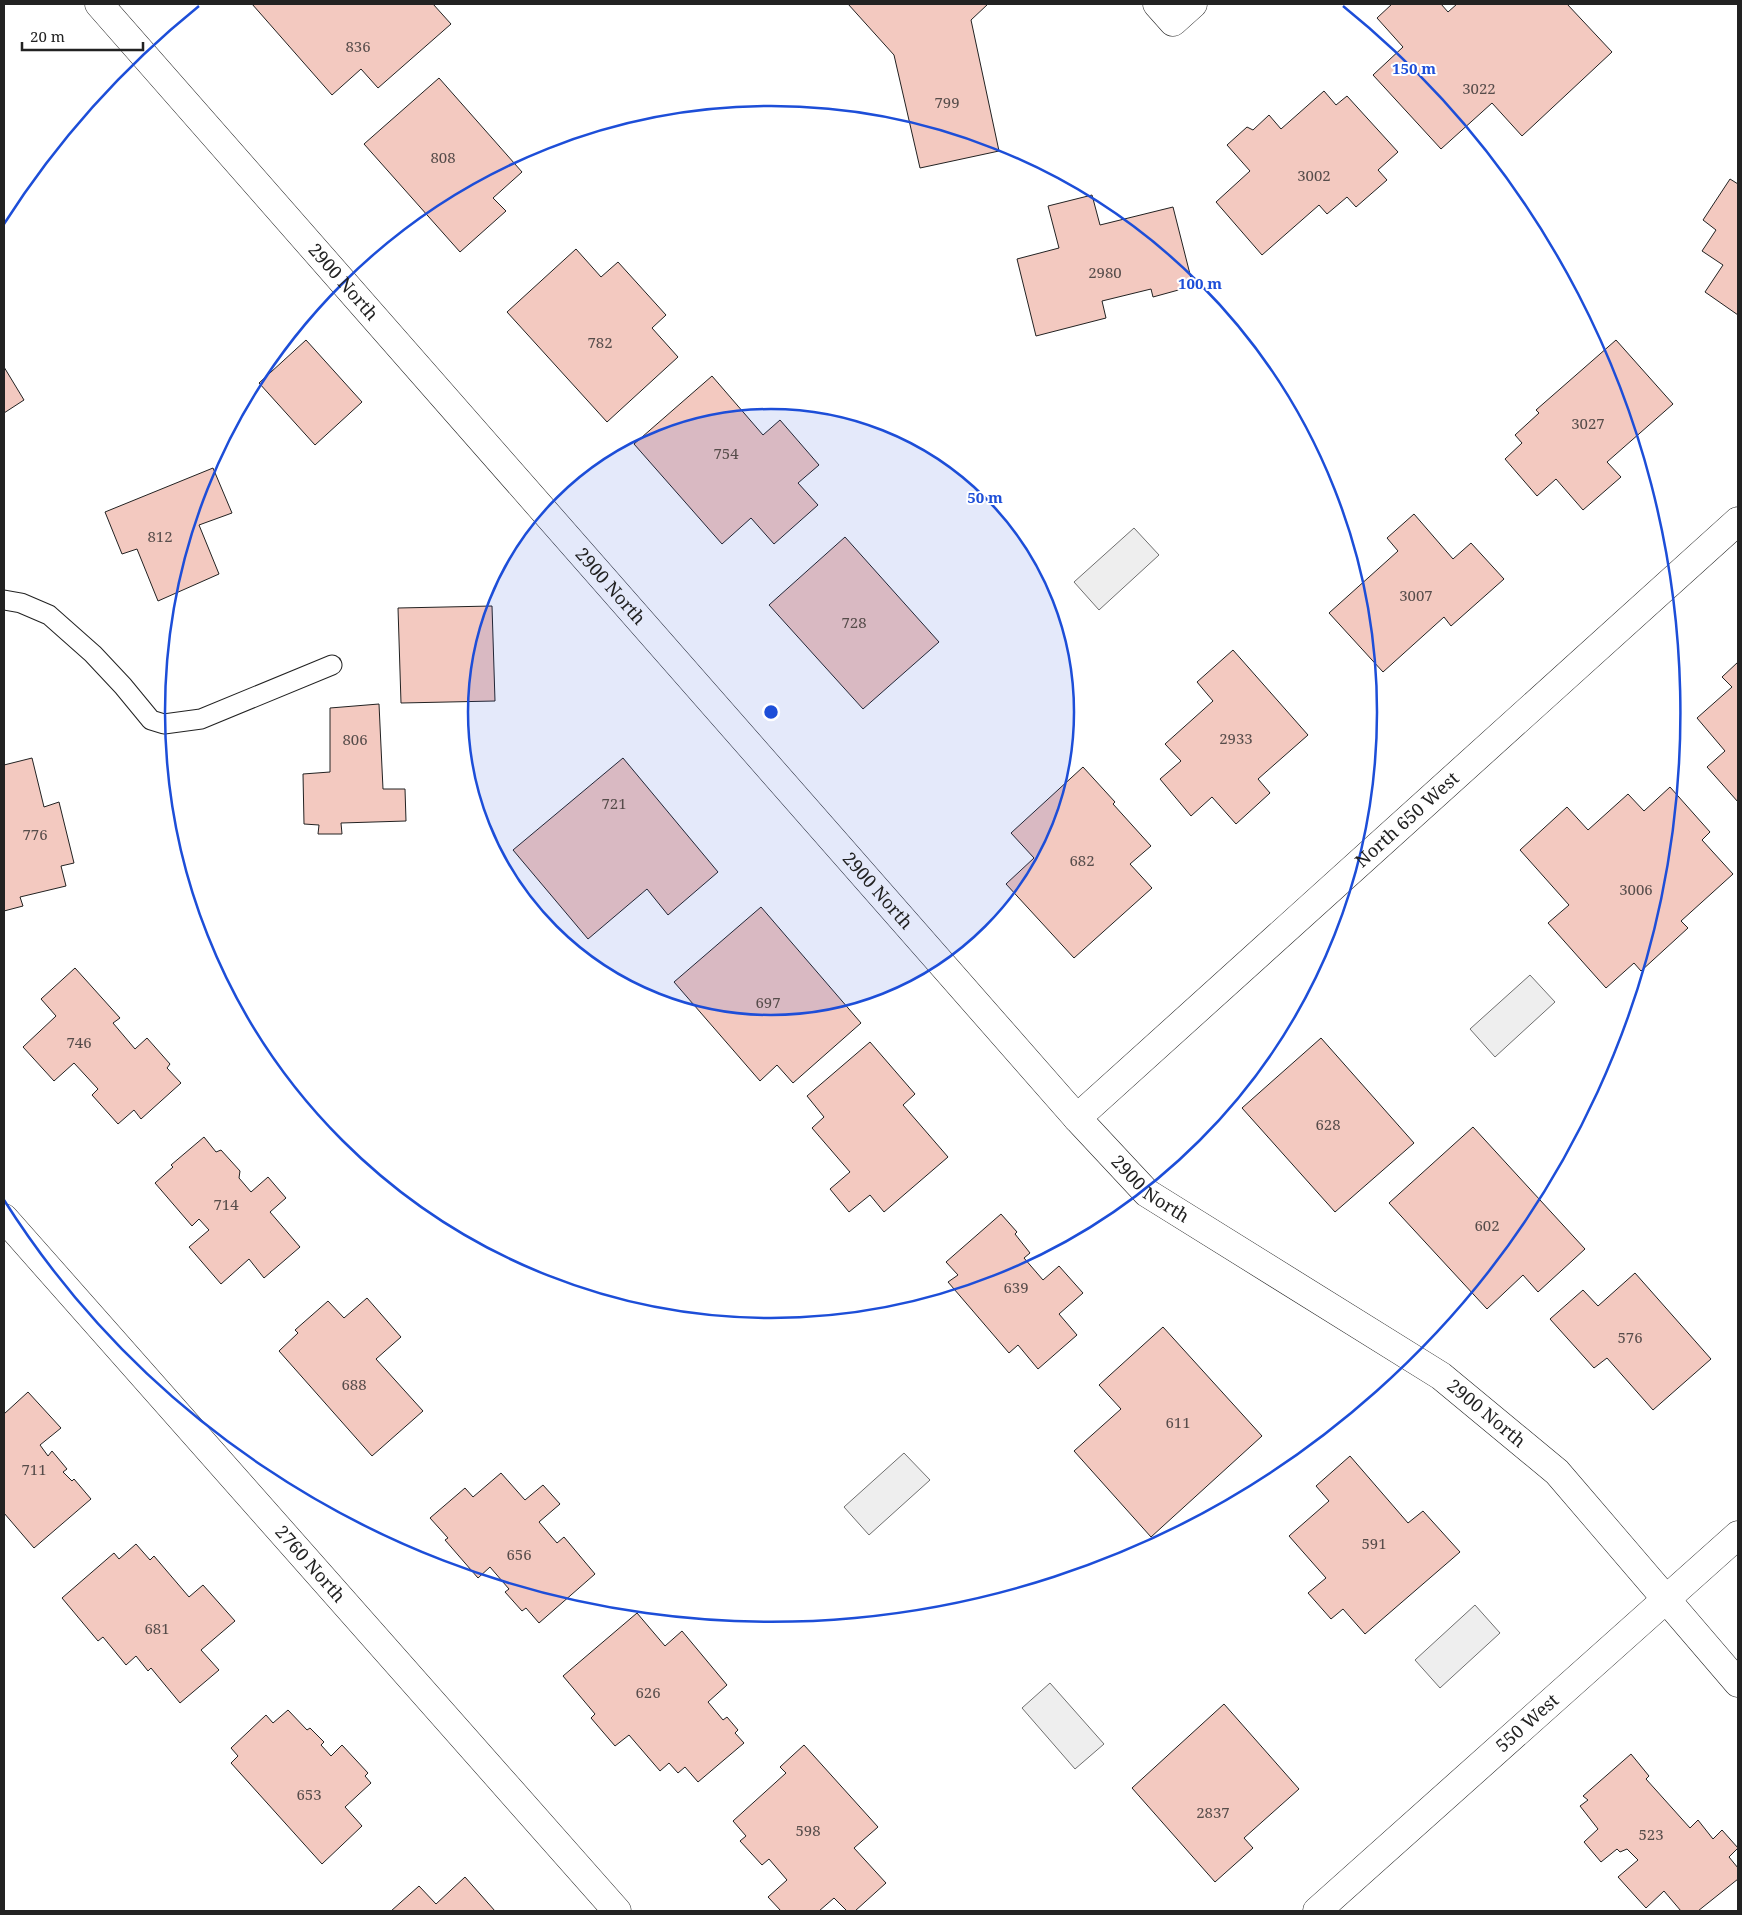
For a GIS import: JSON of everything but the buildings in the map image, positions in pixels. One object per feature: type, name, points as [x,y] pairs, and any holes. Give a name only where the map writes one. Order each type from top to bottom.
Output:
[{"type":"street","name":"2900 North","points":[[99,4],[1077,1118],[1147,1193],[1441,1376],[1557,1472],[1738,1683]]},
{"type":"street","points":[[1165,13],[1193,4]]},
{"type":"street","name":"North 650 West","points":[[1077,1118],[1738,522]]},
{"type":"street","name":"2760 North","points":[[4,1218],[617,1911]]},
{"type":"street","name":"550 West","points":[[1317,1911],[1738,1535]]},
{"type":"lane","points":[[4,600],[21,603],[49,615],[93,654],[151,720],[164,724],[181,723],[202,718],[332,665]]},
{"type":"shaded area","points":[[1134,528],[1159,555],[1099,610],[1074,582]]},
{"type":"shaded area","points":[[1530,975],[1555,1002],[1495,1057],[1470,1029]]},
{"type":"shaded area","points":[[904,1453],[930,1480],[869,1535],[844,1507]]},
{"type":"shaded area","points":[[1475,1605],[1500,1633],[1440,1688],[1415,1660]]},
{"type":"shaded area","points":[[1050,1683],[1104,1744],[1075,1769],[1022,1708]]}]
